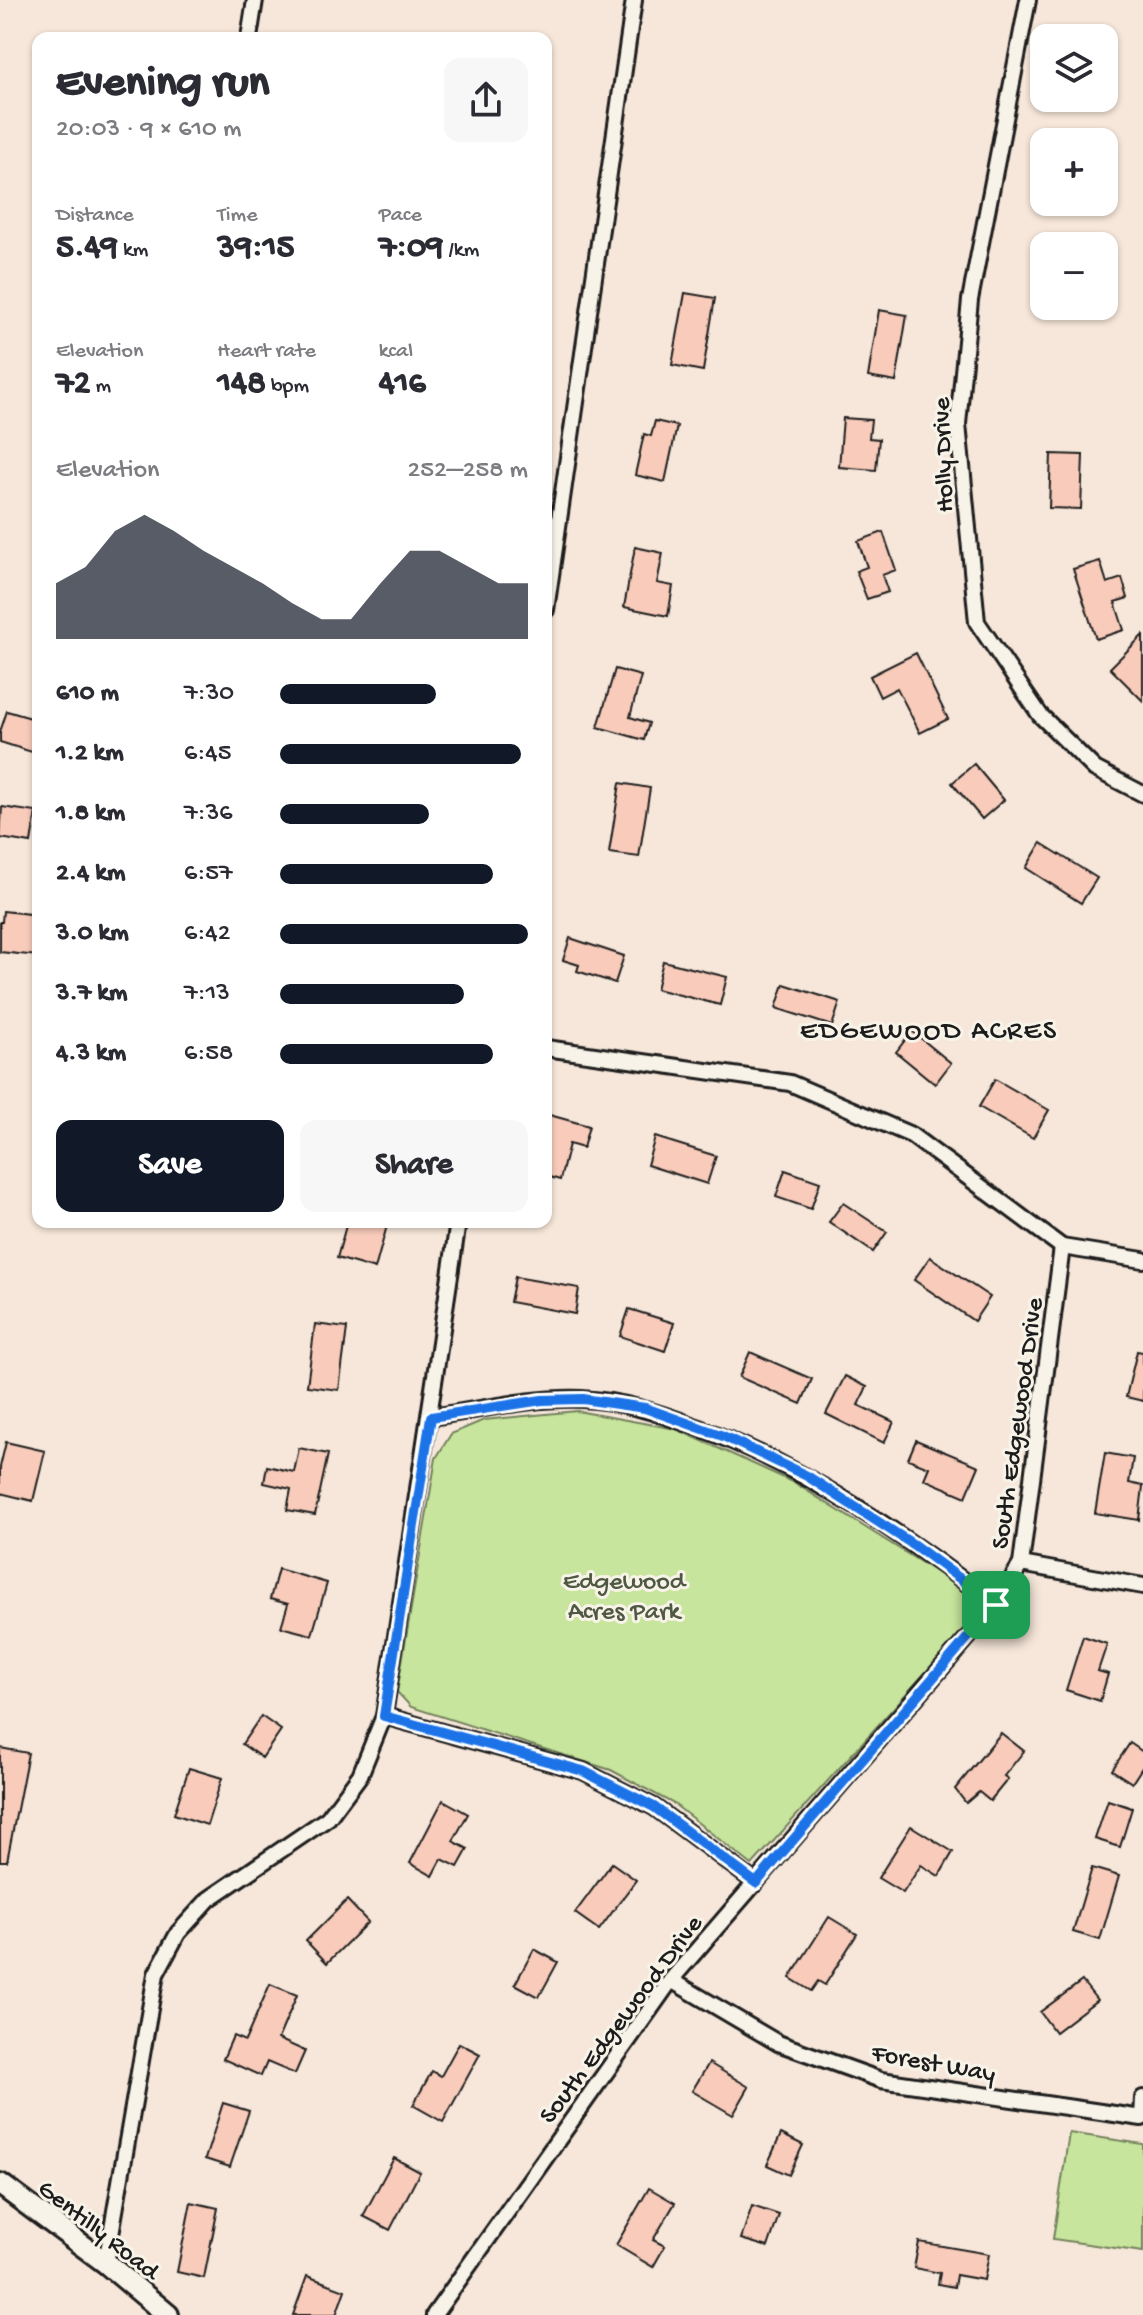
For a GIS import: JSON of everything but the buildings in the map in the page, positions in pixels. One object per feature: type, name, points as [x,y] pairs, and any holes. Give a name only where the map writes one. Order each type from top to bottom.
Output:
[{"type":"street","points":[[250,32],[255,0]]},
{"type":"street","points":[[552,568],[634,0]]},
{"type":"street","name":"Holly Drive","points":[[1028,0],[970,300],[958,424],[977,622],[1040,715],[1095,769],[1143,794]]},
{"type":"street","points":[[552,1049],[790,1083],[911,1135],[1062,1247],[1143,1260]]},
{"type":"street","points":[[106,2263],[156,1974],[178,1933],[209,1899],[328,1818],[360,1775],[384,1716],[457,1228]]},
{"type":"street","name":"South Edgewood Drive","points":[[434,2315],[671,1980],[996,1605],[1021,1564],[1062,1247]]},
{"type":"street","points":[[431,1417],[542,1400],[583,1399],[645,1408],[723,1436],[807,1476],[914,1545],[996,1605]]},
{"type":"street","points":[[1021,1564],[1143,1586]]},
{"type":"street","points":[[384,1716],[583,1771],[654,1807],[756,1883]]},
{"type":"street","name":"Forest Way","points":[[671,1980],[778,2043],[881,2080],[1142,2118],[1143,2098]]},
{"type":"street","name":"Gentilly Road","points":[[0,2184],[106,2263],[168,2315]]},
{"type":"green space","name":"Edgewood Acres Park","points":[[577,1411],[676,1429],[793,1482],[965,1590],[975,1605],[970,1623],[752,1865],[674,1804],[611,1770],[411,1707],[397,1692],[436,1458],[451,1434],[484,1420]]},
{"type":"green space","points":[[1069,2133],[1143,2144],[1143,2252],[1053,2239]]},
{"type":"district","name":"EDGEWOOD ACRES","points":[[929,1028]]},
{"type":"route","points":[[583,1399],[645,1408],[723,1436],[807,1476],[914,1545],[996,1605],[756,1883],[654,1807],[583,1771],[384,1716],[431,1417],[542,1400],[583,1399]]}]
